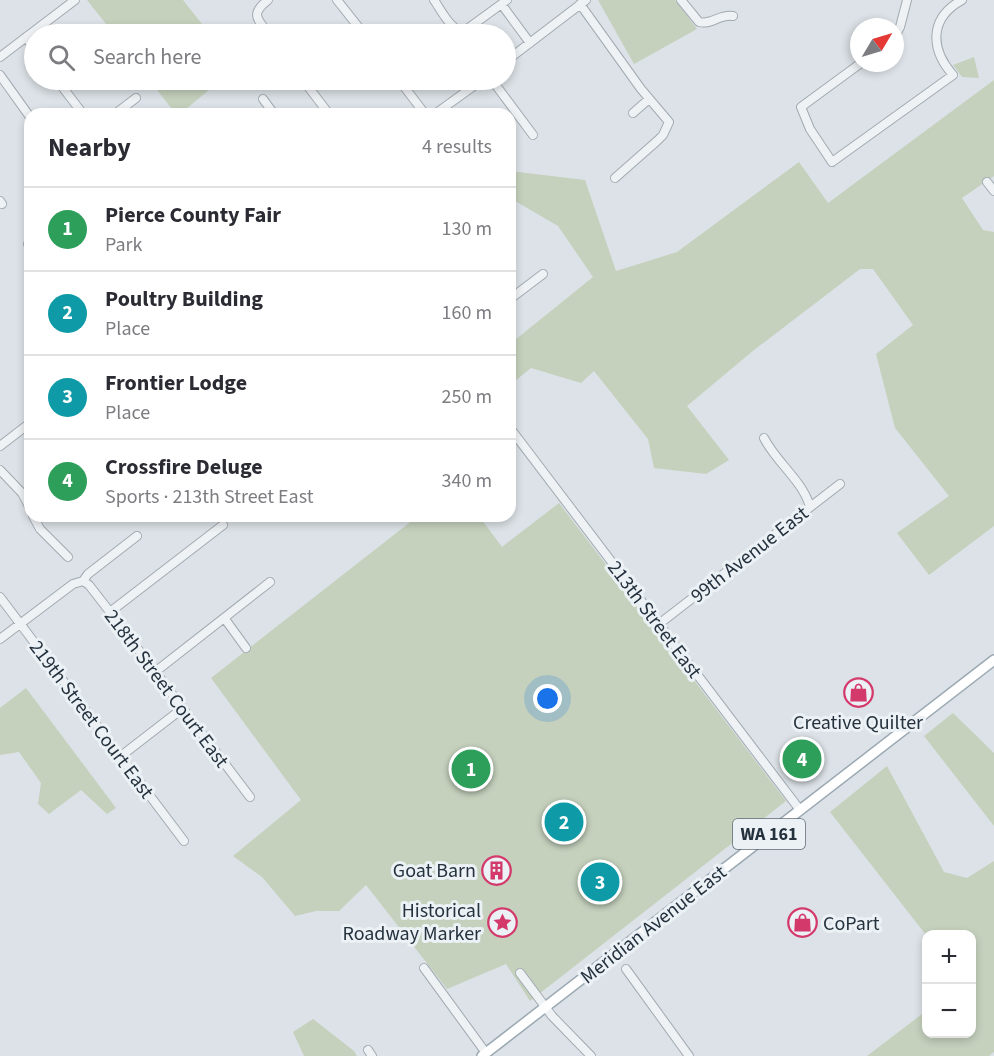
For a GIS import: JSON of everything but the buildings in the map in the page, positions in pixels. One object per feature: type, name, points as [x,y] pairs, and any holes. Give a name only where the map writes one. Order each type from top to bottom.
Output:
[{"type":"main road","name":"Meridian Avenue East","points":[[484,1054],[994,660]]},
{"type":"street","points":[[43,24],[75,0]]},
{"type":"street","points":[[262,24],[256,15],[257,9],[268,0]]},
{"type":"street","points":[[337,0],[356,24]]},
{"type":"street","points":[[434,0],[454,24]]},
{"type":"street","points":[[681,0],[699,22],[709,22],[723,15],[733,15]]},
{"type":"street","points":[[902,18],[907,0]]},
{"type":"street","points":[[850,71],[801,107],[810,129],[832,162],[953,75],[941,61],[938,52],[937,28],[940,19],[947,11],[962,0]]},
{"type":"street","points":[[475,24],[504,2],[530,43]]},
{"type":"street","points":[[516,54],[583,2],[649,99],[669,122],[663,135],[615,178]]},
{"type":"street","points":[[0,57],[24,39]]},
{"type":"street","points":[[0,75],[24,109]]},
{"type":"street","points":[[65,90],[78,108]]},
{"type":"street","points":[[311,90],[324,108]]},
{"type":"street","points":[[407,90],[420,108]]},
{"type":"street","points":[[443,108],[468,90]]},
{"type":"street","points":[[499,90],[513,108]]},
{"type":"street","points":[[123,108],[136,98]]},
{"type":"street","points":[[263,99],[270,108]]},
{"type":"street","points":[[633,113],[649,99]]},
{"type":"street","points":[[516,112],[533,135]]},
{"type":"street","points":[[987,182],[994,191]]},
{"type":"street","points":[[516,294],[543,274]]},
{"type":"street","points":[[0,446],[24,428]]},
{"type":"street","name":"213th Street East","points":[[516,436],[800,810]]},
{"type":"street","points":[[764,438],[803,491],[810,507]]},
{"type":"street","points":[[0,470],[24,497]]},
{"type":"street","name":"99th Avenue East","points":[[659,624],[840,484]]},
{"type":"street","points":[[36,522],[40,529],[68,556]]},
{"type":"street","points":[[110,612],[223,525]]},
{"type":"street","points":[[0,639],[73,584],[83,581],[88,574],[137,536]]},
{"type":"street","name":"218th Street Court East","points":[[83,581],[89,585],[110,612],[250,797]]},
{"type":"street","points":[[155,672],[270,582]]},
{"type":"street","name":"219th Street Court East","points":[[0,597],[184,841]]},
{"type":"street","points":[[225,619],[246,648]]},
{"type":"street","points":[[121,756],[183,708]]},
{"type":"street","points":[[424,968],[484,1054]]},
{"type":"street","points":[[626,969],[689,1056]]},
{"type":"street","points":[[520,973],[545,1008],[591,1056]]},
{"type":"green space","points":[[87,0],[183,0],[202,24],[106,24]]},
{"type":"green space","points":[[598,0],[675,0],[697,29],[634,64]]},
{"type":"green space","points":[[974,57],[979,78],[962,77],[953,65]]},
{"type":"green space","points":[[994,80],[994,176],[962,198],[983,230],[994,232],[994,526],[929,575],[897,533],[949,496],[895,428],[876,354],[913,325],[873,269],[860,269],[754,350],[687,406],[729,460],[706,474],[654,468],[648,439],[594,371],[581,383],[531,368],[516,380],[516,339],[593,277],[558,226],[516,202],[516,172],[585,180],[616,271],[677,252],[799,162],[828,203]]},
{"type":"green space","points":[[157,90],[209,90],[187,108],[171,108]]},
{"type":"green space","points":[[559,503],[786,801],[530,1001],[506,964],[447,989],[366,885],[339,911],[316,911],[295,916],[262,877],[233,856],[301,800],[211,678],[410,522],[483,522],[502,547]]},
{"type":"green space","points":[[26,688],[116,808],[107,814],[81,790],[49,814],[38,804],[41,783],[19,752],[0,755],[0,708]]},
{"type":"green space","points":[[953,713],[994,753],[994,826],[924,736]]},
{"type":"green space","points":[[887,766],[944,872],[967,878],[994,861],[994,1052],[989,1056],[867,1056],[922,1014],[922,1038],[976,1038],[976,930],[922,930],[830,812]]},
{"type":"green space","points":[[313,1019],[354,1051],[357,1056],[304,1056],[293,1032]]},
{"type":"place","name":"Creative Quilter","points":[[858,692]]},
{"type":"place","name":"Crossfire Deluge","points":[[802,759]]},
{"type":"place","name":"Pierce County Fair","points":[[471,769]]},
{"type":"place","name":"Poultry Building","points":[[564,822]]},
{"type":"place","name":"Goat Barn","points":[[497,870]]},
{"type":"place","name":"Frontier Lodge","points":[[600,882]]},
{"type":"place","name":"Historical Roadway Marker","points":[[502,922]]},
{"type":"place","name":"CoPart","points":[[802,923]]}]
